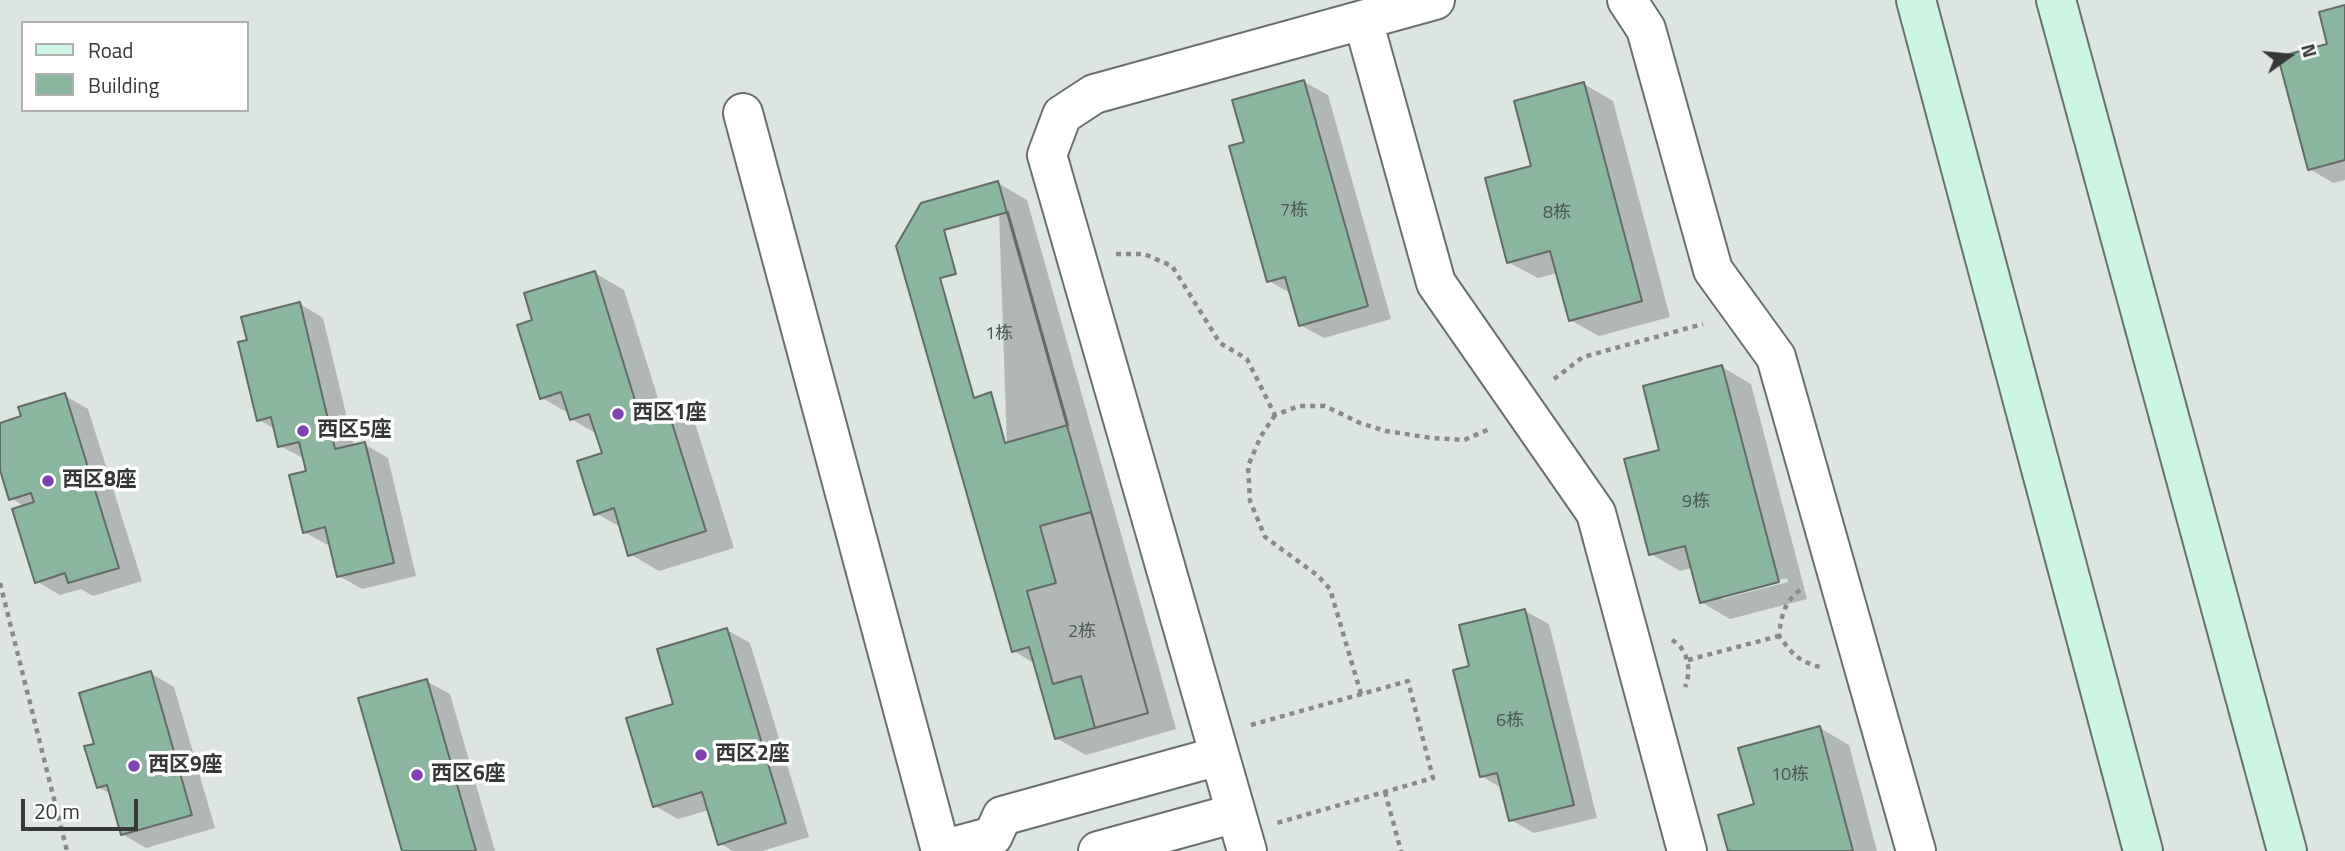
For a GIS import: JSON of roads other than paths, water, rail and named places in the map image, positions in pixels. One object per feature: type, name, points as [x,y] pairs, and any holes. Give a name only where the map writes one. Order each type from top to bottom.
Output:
[{"type":"street","points":[[1098,851],[1242,832],[1046,155],[1062,115],[1094,94],[1435,0]]},
{"type":"street","points":[[1627,0],[1646,29],[1713,270],[1776,357],[1916,851]]},
{"type":"street","points":[[1916,0],[2143,851]]},
{"type":"street","points":[[2056,0],[2287,851]]},
{"type":"street","points":[[1363,20],[1436,283],[1596,513],[1687,851]]},
{"type":"street","points":[[743,113],[941,850],[993,836],[1002,816],[1216,745]]},
{"type":"place","name":"西区1座","points":[[618,414]]},
{"type":"place","name":"西区5座","points":[[303,431]]},
{"type":"place","name":"西区8座","points":[[48,481]]},
{"type":"place","name":"西区2座","points":[[701,755]]},
{"type":"place","name":"西区9座","points":[[134,766]]},
{"type":"place","name":"西区6座","points":[[417,775]]}]
